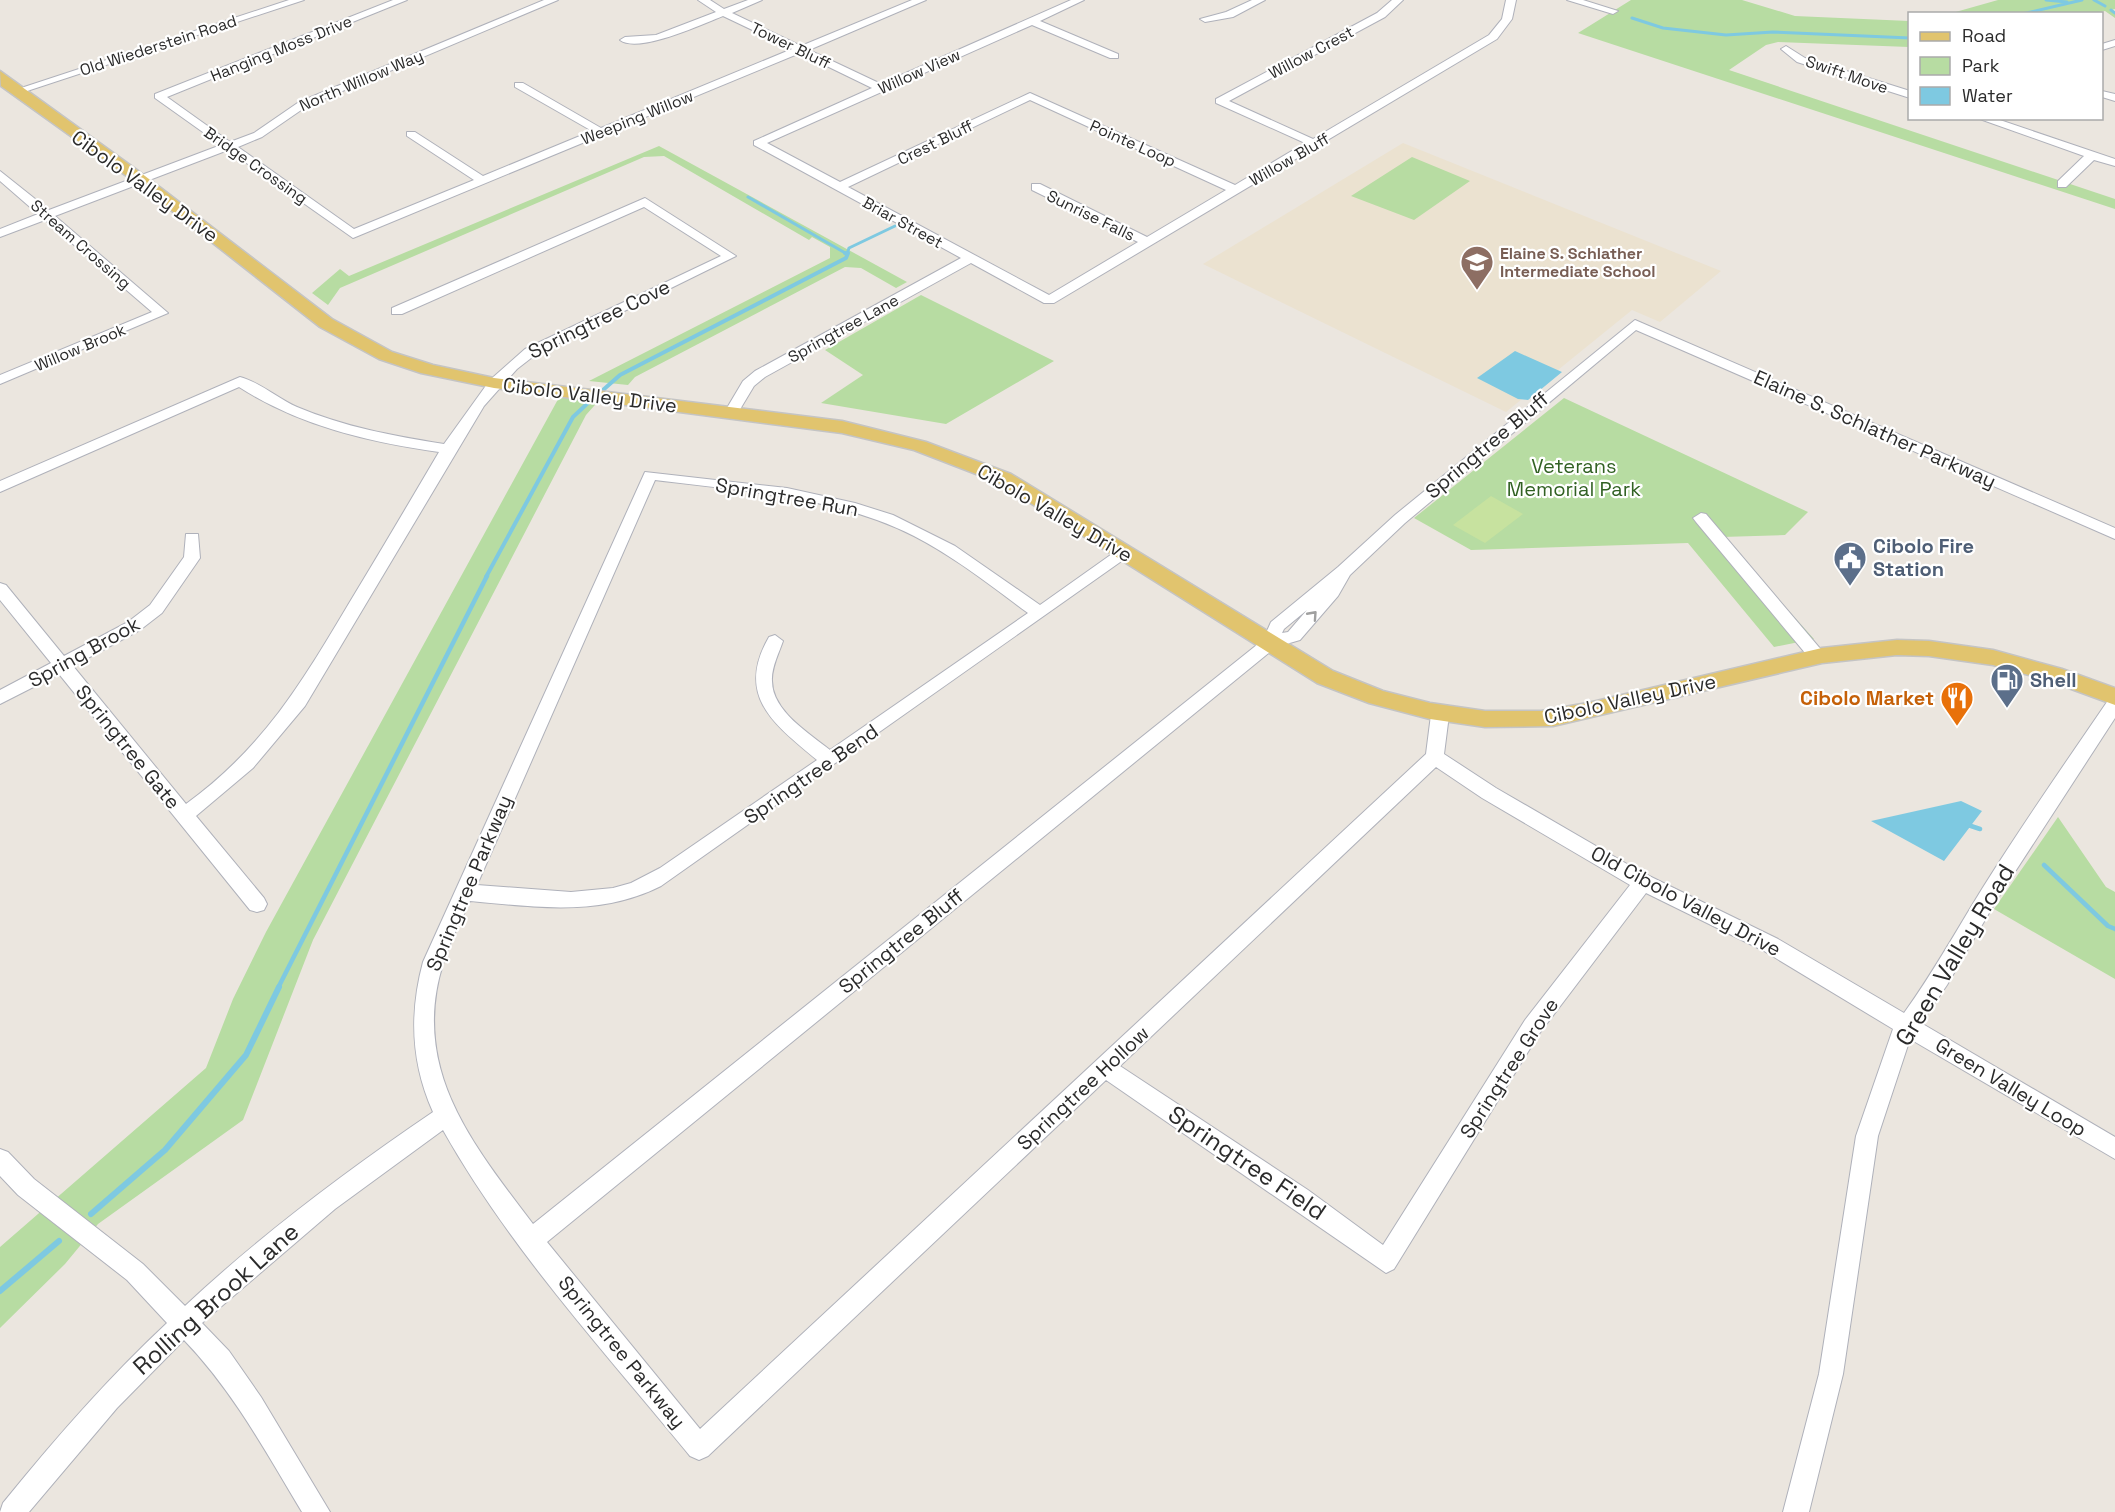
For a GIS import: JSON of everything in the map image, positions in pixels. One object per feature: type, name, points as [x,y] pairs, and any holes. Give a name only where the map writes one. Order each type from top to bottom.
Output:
[{"type":"main road","name":"Cibolo Valley Drive","points":[[6,83],[140,179],[349,339],[386,357],[448,376],[842,428],[886,436],[950,455],[1026,491],[1325,677],[1356,690],[1440,715],[1498,720],[1542,718],[1588,711],[1817,656],[1898,647],[1970,652],[2067,677],[2115,697]]},
{"type":"street","name":"Old Wiederstein Road","points":[[6,83],[299,0]]},
{"type":"street","name":"Hanging Moss Drive","points":[[159,96],[402,0]]},
{"type":"street","name":"North Willow Way","points":[[0,233],[47,213],[229,146],[266,130],[303,104],[553,0]]},
{"type":"street","name":"Tower Bluff","points":[[703,0],[724,13],[881,88]]},
{"type":"street","points":[[625,40],[658,38],[757,0]]},
{"type":"street","name":"Weeping Willow","points":[[353,234],[921,0]]},
{"type":"street","name":"Willow View","points":[[758,143],[1079,0]]},
{"type":"street","points":[[1205,19],[1229,15],[1260,0]]},
{"type":"street","name":"Willow Crest","points":[[1316,144],[1220,101],[1381,15],[1398,0]]},
{"type":"street","name":"Willow Bluff","points":[[1049,300],[1316,144],[1492,37],[1507,18],[1511,0]]},
{"type":"street","points":[[1572,0],[1613,11]]},
{"type":"street","points":[[1032,21],[1114,56]]},
{"type":"street","name":"Swift Move","points":[[1786,49],[1802,60],[1908,94]]},
{"type":"street","points":[[519,85],[600,132]]},
{"type":"street","name":"Bridge Crossing","points":[[159,96],[353,234]]},
{"type":"street","name":"Crest Bluff","points":[[840,188],[1030,96]]},
{"type":"street","name":"Pointe Loop","points":[[1030,96],[1236,190]]},
{"type":"street","points":[[1988,120],[2115,163]]},
{"type":"street","points":[[411,134],[483,181]]},
{"type":"street","name":"Briar Street","points":[[758,143],[968,259],[1049,300]]},
{"type":"street","points":[[2062,184],[2092,155]]},
{"type":"street","name":"Stream Crossing","points":[[0,175],[161,313]]},
{"type":"street","name":"Sunrise Falls","points":[[1036,187],[1147,242]]},
{"type":"street","name":"Springtree Cove","points":[[184,815],[229,782],[278,730],[299,700],[449,448],[494,383],[511,364],[530,352],[730,256],[645,202],[397,311]]},
{"type":"street","name":"Springtree Lane","points":[[731,413],[748,384],[760,374],[968,259]]},
{"type":"street","name":"Willow Brook","points":[[0,380],[161,313]]},
{"type":"street","name":"Elaine S. Schlather Parkway","points":[[1635,324],[2115,534]]},
{"type":"street","name":"Springtree Bluff","points":[[531,1240],[1270,643],[1294,636],[1320,607],[1344,571],[1400,519],[1635,324]]},
{"type":"street","points":[[0,487],[240,381],[286,408],[348,430],[400,442],[449,448]]},
{"type":"street","name":"Springtree Run","points":[[650,475],[811,498],[871,513],[920,533],[1040,613]]},
{"type":"street","name":"Springtree Parkway","points":[[650,475],[462,892],[433,962],[425,987],[423,1035],[435,1092],[470,1153],[531,1240],[699,1447]]},
{"type":"street","points":[[1701,518],[1817,656]]},
{"type":"street","name":"Spring Brook","points":[[0,698],[134,626],[156,609],[192,558],[192,538]]},
{"type":"street","name":"Springtree Bend","points":[[462,892],[577,900],[602,898],[633,891],[667,874],[702,852],[1125,553]]},
{"type":"street","name":"Springtree Gate","points":[[0,589],[257,904]]},
{"type":"street","points":[[775,641],[763,682],[766,696],[779,715],[830,760]]},
{"type":"street","name":"Green Valley Road","points":[[1796,1512],[1831,1374],[1867,1136],[1901,1035],[1940,979],[2048,803],[2115,704]]},
{"type":"street","points":[[1435,757],[1440,715]]},
{"type":"street","name":"Old Cibolo Valley Drive","points":[[1435,757],[1489,793],[1643,883],[1771,945],[1907,1026]]},
{"type":"street","name":"Springtree Hollow","points":[[699,1447],[1106,1068],[1435,757]]},
{"type":"street","name":"Springtree Grove","points":[[1386,1261],[1532,1028],[1643,883]]},
{"type":"street","name":"Green Valley Loop","points":[[1907,1026],[2115,1149]]},
{"type":"street","name":"Springtree Field","points":[[1106,1068],[1300,1198],[1386,1261]]},
{"type":"street","name":"Rolling Brook Lane","points":[[12,1512],[58,1453],[183,1322],[359,1176],[447,1115]]},
{"type":"street","points":[[0,1160],[26,1187],[135,1272],[220,1360],[252,1406],[318,1512]]},
{"type":"shaded area","name":"Elaine S. Schlather Intermediate School","points":[[1403,143],[1721,271],[1660,322],[1632,310],[1506,412],[1203,264]]},
{"type":"green space","points":[[1631,0],[1742,0],[1795,16],[1908,21],[1908,47],[1778,42],[1766,45],[1729,70],[2115,199],[2115,209],[1578,33]]},
{"type":"green space","points":[[1998,0],[2115,0],[2115,9],[2111,10],[2115,12],[2115,18],[2105,11],[1956,12]]},
{"type":"green space","points":[[659,146],[907,282],[896,288],[861,268],[845,267],[635,377],[628,385],[589,381],[830,258],[830,247],[812,237],[809,240],[664,156],[644,157],[340,288],[328,305],[312,293],[340,269],[349,276]]},
{"type":"green space","points":[[1412,157],[1470,181],[1414,220],[1351,196]]},
{"type":"green space","points":[[921,295],[1054,361],[946,424],[821,403],[863,375],[825,350]]},
{"type":"green space","points":[[562,392],[602,397],[586,415],[313,940],[243,1120],[98,1224],[65,1264],[0,1328],[0,1247],[206,1068],[233,999],[266,932]]},
{"type":"green space","name":"Veterans Memorial Park","points":[[1564,398],[1808,512],[1785,535],[1722,537],[1814,639],[1774,647],[1688,543],[1471,550],[1414,518]]},
{"type":"green space","points":[[1491,496],[1523,514],[1485,543],[1453,525]]},
{"type":"green space","points":[[2058,817],[2106,887],[2115,892],[2115,979],[1994,909]]},
{"type":"water","points":[[1515,351],[1562,372],[1528,400],[1518,399],[1477,378]]},
{"type":"water","points":[[1961,801],[1982,811],[1944,861],[1871,821]]},
{"type":"waterway","points":[[2046,0],[2067,2]]},
{"type":"waterway","points":[[2031,12],[2082,0]]},
{"type":"waterway","points":[[2094,0],[2105,6]]},
{"type":"waterway","points":[[2111,10],[2115,13]]},
{"type":"waterway","points":[[1632,18],[1663,28],[1726,35],[1773,32],[1908,38]]},
{"type":"waterway","points":[[748,197],[847,254]]},
{"type":"waterway","points":[[847,254],[849,248],[895,226]]},
{"type":"waterway","points":[[603,390],[620,375],[846,258],[848,253]]},
{"type":"waterway","points":[[486,577],[573,417],[589,402]]},
{"type":"waterway","points":[[278,988],[487,576]]},
{"type":"waterway","points":[[1968,825],[1980,829]]},
{"type":"waterway","points":[[2044,865],[2108,926],[2115,929]]},
{"type":"waterway","points":[[91,1214],[165,1150],[246,1055],[279,987]]},
{"type":"waterway","points":[[0,1291],[59,1241]]},
{"type":"place","name":"Elaine S. Schlather Intermediate School","points":[[1477,291]]},
{"type":"place","name":"Cibolo Fire Station","points":[[1850,587]]},
{"type":"place","name":"Shell","points":[[2007,709]]},
{"type":"place","name":"Cibolo Market","points":[[1957,727]]}]
